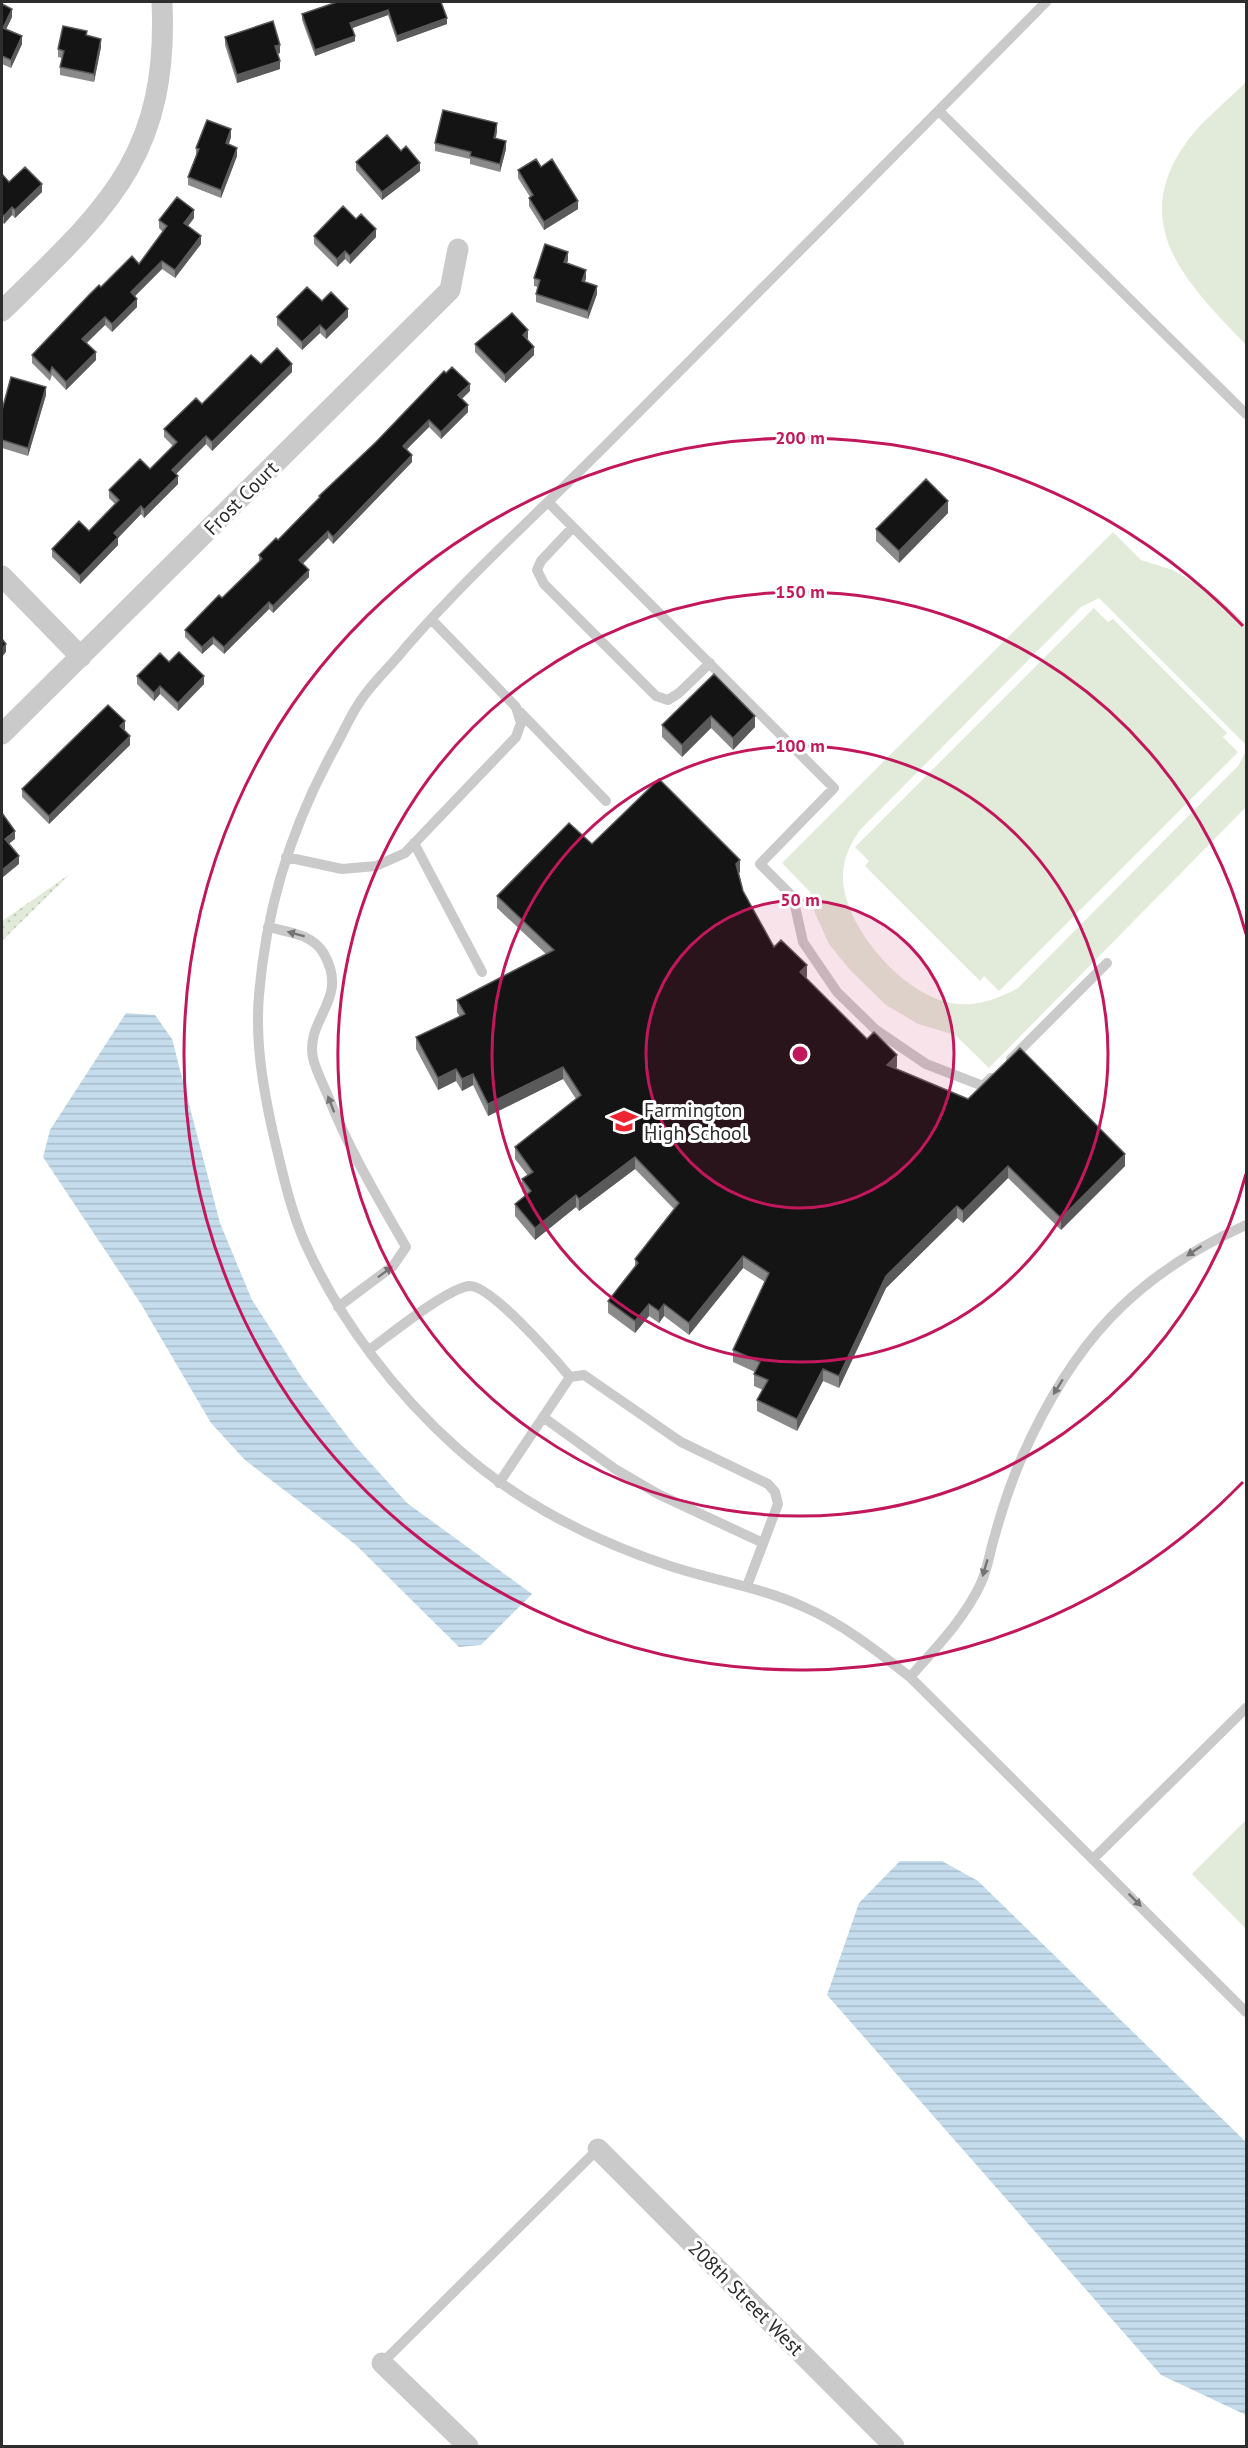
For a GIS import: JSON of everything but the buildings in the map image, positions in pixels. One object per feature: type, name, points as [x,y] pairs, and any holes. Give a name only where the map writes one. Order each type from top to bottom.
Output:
[{"type":"street","points":[[2,311],[96,217],[132,163],[156,101],[163,56],[162,2]]},
{"type":"street","name":"Frost Court","points":[[2,734],[450,290],[458,249]]},
{"type":"street","points":[[2,576],[81,657]]},
{"type":"street","name":"208th Street West","points":[[598,2149],[894,2446]]},
{"type":"street","points":[[382,2363],[468,2446]]},
{"type":"lane","points":[[1046,2],[431,619],[361,700],[323,769],[286,857],[268,927],[259,997],[259,1058],[285,1184],[304,1241],[338,1307],[369,1350],[417,1408],[455,1446],[499,1483],[547,1515],[612,1545],[676,1568],[747,1586],[804,1606],[845,1629],[910,1677],[1246,2012]]},
{"type":"lane","points":[[939,111],[1246,414]]},
{"type":"lane","points":[[548,502],[834,788],[760,864],[793,897],[803,942],[837,992],[876,1030],[926,1064],[983,1086],[1107,963]]},
{"type":"lane","points":[[573,527],[542,561],[537,570],[544,584],[656,696],[668,700],[679,693],[710,663]]},
{"type":"lane","points":[[431,619],[606,801]]},
{"type":"lane","points":[[286,857],[342,869],[376,866],[405,853],[516,736],[521,723],[516,707]]},
{"type":"lane","points":[[414,843],[482,972]]},
{"type":"lane","points":[[268,927],[306,936],[323,952],[333,975],[331,996],[312,1040],[313,1059],[344,1138],[406,1247],[393,1266],[338,1307]]},
{"type":"lane","points":[[910,1677],[951,1630],[981,1582],[1000,1514],[1022,1458],[1051,1398],[1085,1345],[1117,1308],[1149,1282],[1202,1245],[1246,1225]]},
{"type":"lane","points":[[369,1350],[452,1293],[470,1286],[486,1291],[548,1350],[570,1377]]},
{"type":"lane","points":[[499,1483],[570,1377],[584,1375],[681,1442],[768,1484],[775,1492],[778,1504],[747,1586]]},
{"type":"lane","points":[[543,1417],[615,1469],[649,1489],[763,1543]]},
{"type":"lane","points":[[1094,1858],[1246,1708]]},
{"type":"lane","points":[[382,2363],[598,2149]]},
{"type":"green space","points":[[1246,82],[1246,345],[1204,300],[1172,252],[1164,226],[1162,199],[1170,171],[1188,140]]},
{"type":"green space","points":[[1113,532],[1141,560],[1173,570],[1215,595],[1246,624],[1246,745],[1099,598],[1081,607],[860,830],[848,852],[843,870],[845,895],[852,914],[876,952],[908,983],[943,1001],[972,1004],[991,1000],[1018,988],[1238,766],[1246,751],[1246,807],[989,1068],[955,1035],[918,1024],[886,1005],[850,970],[829,944],[815,913],[810,892],[782,863]]},
{"type":"green space","points":[[1094,608],[1108,622],[1113,619],[1227,733],[1223,737],[1238,752],[999,991],[984,976],[980,981],[865,866],[869,861],[855,847]]},
{"type":"green space","points":[[70,874],[2,941],[2,921]]},
{"type":"green space","points":[[1246,1820],[1246,1929],[1192,1874]]},
{"type":"water","points":[[126,1013],[155,1015],[172,1039],[220,1223],[252,1300],[303,1379],[355,1446],[407,1503],[532,1594],[481,1645],[459,1647],[356,1545],[245,1460],[211,1423],[141,1304],[43,1157],[50,1130]]},
{"type":"water","points":[[900,1861],[942,1861],[978,1881],[1246,2142],[1246,2415],[1161,2375],[827,1995],[859,1903]]},
{"type":"place","name":"Farmington High School","points":[[624,1121]]}]
